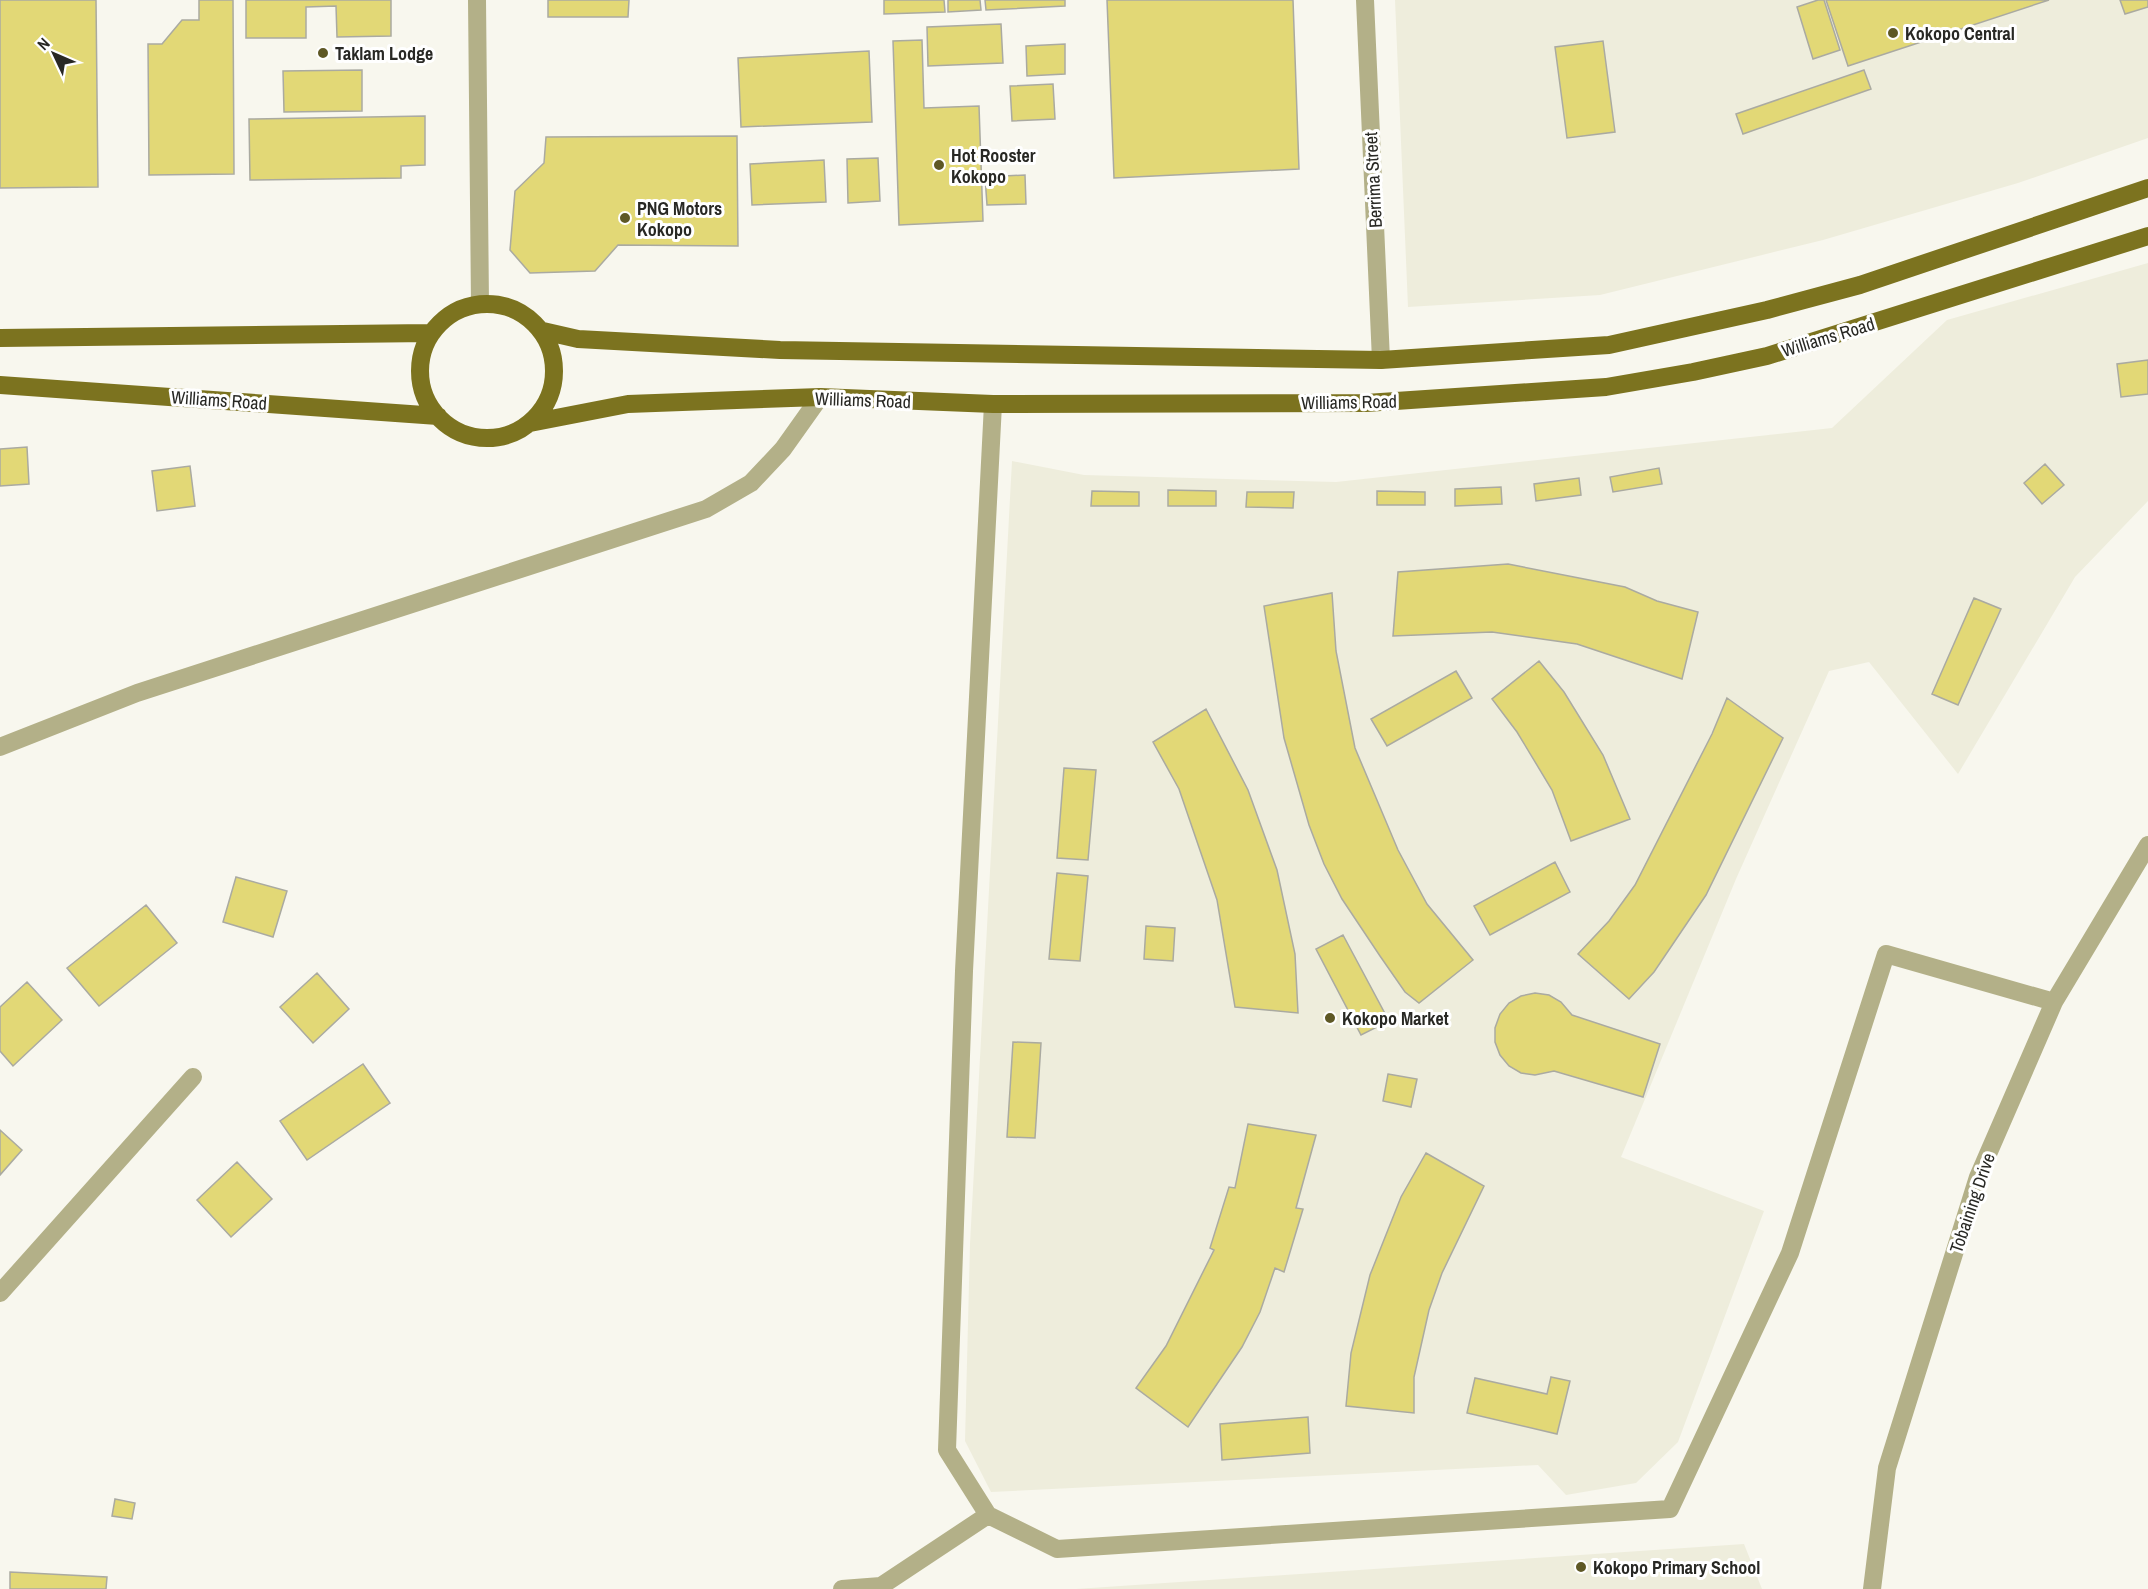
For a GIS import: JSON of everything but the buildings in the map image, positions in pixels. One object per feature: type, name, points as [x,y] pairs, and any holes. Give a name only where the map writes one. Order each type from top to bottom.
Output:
[{"type":"main road","points":[[0,338],[430,333],[458,311],[480,304],[515,309],[543,331],[578,339],[780,350],[1381,360],[1609,345],[1744,315],[1860,285],[2148,188]]},
{"type":"main road","name":"Williams Road","points":[[430,333],[420,370],[424,395],[438,416],[458,431],[482,438],[507,435],[530,423],[628,404],[820,397],[993,404],[1366,403],[1606,387],[1693,372],[1767,356],[2148,237]]},
{"type":"main road","name":"Williams Road","points":[[530,423],[544,409],[552,390],[555,370],[551,350],[543,331]]},
{"type":"main road","name":"Williams Road","points":[[0,385],[438,416]]},
{"type":"street","points":[[477,0],[480,304]]},
{"type":"street","name":"Berrima Street","points":[[1365,0],[1381,360]]},
{"type":"street","points":[[0,747],[137,693],[706,509],[751,483],[783,449],[820,397]]},
{"type":"street","points":[[993,404],[964,971],[947,1450],[988,1515],[1058,1549],[1670,1509],[1790,1253],[1887,954],[2054,1002]]},
{"type":"street","name":"Tobaining Drive","points":[[1872,1589],[1891,1457],[1978,1177],[2054,1002],[2148,845]]},
{"type":"street","points":[[0,1293],[193,1077]]},
{"type":"street","points":[[842,1589],[881,1586],[988,1515]]},
{"type":"shaded area","points":[[1395,0],[2148,0],[2148,138],[2018,183],[1823,240],[1600,295],[1408,307]]},
{"type":"shaded area","name":"Kokopo Market","points":[[2148,263],[2148,501],[2075,577],[1958,774],[1869,662],[1829,671],[1736,879],[1621,1157],[1764,1211],[1678,1442],[1636,1483],[1566,1495],[1538,1465],[991,1492],[965,1441],[970,1244],[1012,461],[1084,475],[1336,482],[1832,428],[1947,320]]},
{"type":"shaded area","name":"Kokopo Primary School","points":[[1744,1544],[1762,1589],[1076,1589]]},
{"type":"place","name":"Kokopo Central","points":[[1893,33]]},
{"type":"place","name":"Taklam Lodge","points":[[323,53]]},
{"type":"place","name":"Hot Rooster Kokopo","points":[[939,165]]},
{"type":"place","name":"PNG Motors Kokopo","points":[[625,218]]},
{"type":"place","name":"Kokopo Market","points":[[1330,1018]]},
{"type":"place","name":"Kokopo Primary School","points":[[1581,1567]]}]
